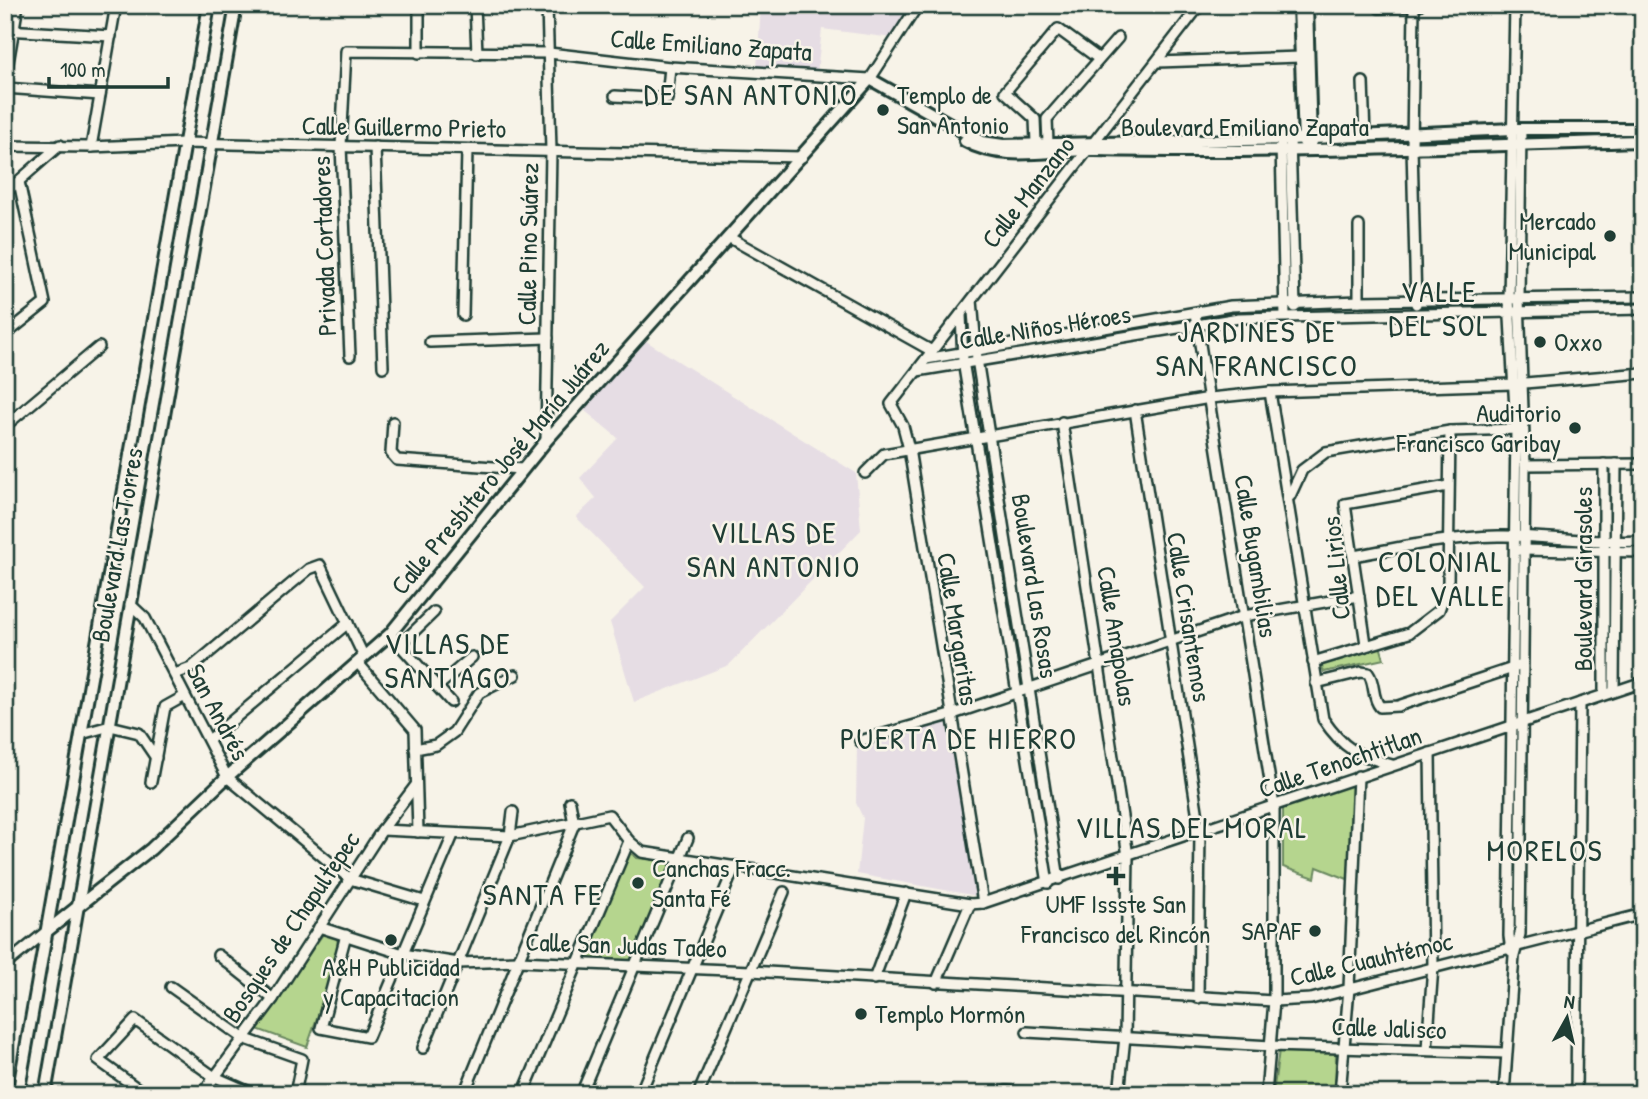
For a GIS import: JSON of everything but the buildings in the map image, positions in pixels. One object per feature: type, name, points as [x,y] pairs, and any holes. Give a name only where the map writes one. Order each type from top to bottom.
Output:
[{"type":"street","points":[[5,80],[10,30],[18,5]]},
{"type":"street","points":[[91,148],[116,5]]},
{"type":"street","name":"Boulevard Las Torres","points":[[18,1094],[56,924],[85,733],[209,5]]},
{"type":"street","name":"Boulevard Las Torres","points":[[45,1094],[78,908],[104,728],[130,604],[236,5]]},
{"type":"street","points":[[419,5],[419,53]]},
{"type":"street","points":[[475,5],[477,54]]},
{"type":"street","name":"Calle Pino Suárez","points":[[546,440],[551,151],[547,5]]},
{"type":"street","points":[[906,5],[917,6]]},
{"type":"street","name":"Calle Manzano","points":[[891,404],[1200,5]]},
{"type":"street","points":[[1299,5],[1308,151]]},
{"type":"street","points":[[1307,5],[1307,138]]},
{"type":"street","points":[[1378,8],[1420,5]]},
{"type":"street","points":[[1504,1094],[1514,950],[1519,550],[1525,465],[1513,384],[1509,312],[1514,299],[1517,129],[1515,5]]},
{"type":"street","name":"Calle Presbítero José María Juárez","points":[[5,965],[151,849],[227,777],[390,634],[546,440],[730,238],[867,82],[917,6]]},
{"type":"street","points":[[1414,6],[1412,147],[1417,313]]},
{"type":"street","points":[[1042,143],[1035,119],[1005,92],[1058,29],[1099,59]]},
{"type":"street","points":[[10,30],[111,36]]},
{"type":"street","points":[[1042,143],[1047,119],[1118,38]]},
{"type":"street","name":"Calle Emiliano Zapata","points":[[346,51],[549,53],[670,67],[867,82]]},
{"type":"street","name":"Privada Cortadores","points":[[346,51],[341,146],[350,356]]},
{"type":"street","points":[[1158,62],[1301,57]]},
{"type":"street","points":[[615,96],[667,99],[670,67]]},
{"type":"street","name":"Boulevard Emiliano Zapata","points":[[867,82],[979,149],[1003,154],[1090,146],[1517,129],[1643,129]]},
{"type":"street","name":"Boulevard Emiliano Zapata","points":[[867,82],[982,142],[1308,151],[1643,141]]},
{"type":"street","points":[[1363,82],[1365,136]]},
{"type":"street","points":[[5,88],[100,95]]},
{"type":"street","points":[[1035,119],[1047,119]]},
{"type":"street","points":[[1286,139],[1290,316]]},
{"type":"street","name":"Calle Guillermo Prieto","points":[[5,146],[60,145],[91,148],[184,143],[802,157]]},
{"type":"street","points":[[5,193],[60,145]]},
{"type":"street","points":[[375,147],[383,367]]},
{"type":"street","points":[[463,315],[467,151]]},
{"type":"street","points":[[5,335],[45,303],[19,182]]},
{"type":"street","points":[[1359,226],[1359,301]]},
{"type":"street","points":[[730,238],[929,355]]},
{"type":"street","name":"Calle Niños Héroes","points":[[1196,318],[1231,306],[1359,301],[1643,298]]},
{"type":"street","name":"Boulevard Las Rosas","points":[[972,299],[976,354],[1031,687],[1059,879]]},
{"type":"street","points":[[1514,299],[1520,312],[1524,384],[1520,537]]},
{"type":"street","name":"Calle Niños Héroes","points":[[916,371],[963,356],[1196,318],[1643,309]]},
{"type":"street","name":"Boulevard Las Rosas","points":[[961,314],[963,356],[1048,883]]},
{"type":"street","name":"Calle Bugambilias","points":[[1196,318],[1274,807],[1274,1002],[1266,1094]]},
{"type":"street","points":[[430,342],[548,338]]},
{"type":"street","points":[[5,426],[99,347]]},
{"type":"street","name":"Calle Niños Héroes","points":[[929,355],[963,356]]},
{"type":"street","points":[[865,473],[884,454],[1210,398],[1270,392],[1524,384],[1643,373]]},
{"type":"street","points":[[1270,392],[1323,719],[1337,740],[1357,755],[1393,765]]},
{"type":"street","name":"Calle Margaritas","points":[[891,404],[903,426],[909,449],[950,715],[983,903]]},
{"type":"street","name":"Calle Crisantemos","points":[[1135,410],[1200,830],[1198,998]]},
{"type":"street","points":[[393,422],[391,453],[397,460],[522,470]]},
{"type":"street","name":"Calle Amapolas","points":[[1062,422],[1101,663],[1128,856],[1125,1037],[1119,1094]]},
{"type":"street","points":[[1289,497],[1302,470],[1326,452],[1450,431],[1521,429]]},
{"type":"street","points":[[1313,662],[1366,643],[1409,633],[1439,610],[1448,584],[1450,431]]},
{"type":"street","name":"Boulevard Girasoles","points":[[1604,464],[1604,693]]},
{"type":"street","name":"Boulevard Girasoles","points":[[1614,690],[1616,464]]},
{"type":"street","points":[[1525,465],[1643,464]]},
{"type":"street","name":"Calle Lirios","points":[[1366,643],[1345,505],[1448,486]]},
{"type":"street","points":[[1354,556],[1449,538],[1643,541]]},
{"type":"street","points":[[1519,550],[1643,552]]},
{"type":"street","points":[[175,674],[191,668],[310,569],[320,565],[348,623],[361,660],[415,730],[418,832]]},
{"type":"street","points":[[860,741],[950,715],[1172,638],[1244,616],[1306,608],[1359,596]]},
{"type":"street","name":"San Andrés","points":[[130,604],[145,618],[175,674],[183,697],[227,777],[350,879]]},
{"type":"street","points":[[400,645],[434,612]]},
{"type":"street","points":[[209,740],[348,623]]},
{"type":"street","points":[[390,634],[451,702]]},
{"type":"street","points":[[438,686],[472,657]]},
{"type":"street","points":[[1316,683],[1361,672],[1368,673],[1372,679],[1373,698],[1380,707],[1398,706],[1519,666]]},
{"type":"street","points":[[415,749],[436,745],[454,732],[479,693],[515,675]]},
{"type":"street","name":"Calle Tenochtitlan","points":[[629,841],[642,852],[680,859],[970,904],[983,903],[1643,682]]},
{"type":"street","points":[[151,782],[165,707],[183,697]]},
{"type":"street","points":[[1576,1094],[1580,703]]},
{"type":"street","points":[[85,733],[104,728],[139,733],[156,758]]},
{"type":"street","points":[[1427,1049],[1433,966],[1430,753]]},
{"type":"street","points":[[1340,1094],[1346,1047],[1358,776]]},
{"type":"street","name":"Bosques de Chapultepec","points":[[202,1094],[273,999],[382,830],[416,785]]},
{"type":"street","points":[[486,1094],[465,1091],[574,824],[570,802]]},
{"type":"street","points":[[423,1048],[510,836],[513,812]]},
{"type":"street","points":[[382,830],[510,836],[609,815],[629,841],[523,1094]]},
{"type":"street","points":[[346,935],[321,1028],[368,1037],[453,835]]},
{"type":"street","points":[[582,1094],[632,967],[688,838]]},
{"type":"street","points":[[640,1094],[735,866]]},
{"type":"street","points":[[350,879],[424,901]]},
{"type":"street","points":[[700,1090],[784,892]]},
{"type":"street","points":[[874,979],[906,893]]},
{"type":"street","points":[[936,983],[970,904]]},
{"type":"street","name":"Calle Cuauhtémoc","points":[[936,983],[1274,1002],[1311,999],[1433,966],[1514,950],[1643,914]]},
{"type":"street","name":"Calle San Judas Tadeo","points":[[319,927],[403,954],[458,963],[576,963],[936,983]]},
{"type":"street","points":[[218,955],[273,999]]},
{"type":"street","points":[[171,988],[243,1038],[302,1059],[295,1094]]},
{"type":"street","points":[[145,1094],[98,1060],[135,1020],[213,1076],[254,1094]]},
{"type":"street","name":"Calle Jalisco","points":[[1027,1032],[1271,1046],[1505,1053]]},
{"type":"street","points":[[1006,1091],[1041,1094]]},
{"type":"shaded area","points":[[761,5],[861,5],[909,9],[893,38],[822,29],[817,73],[757,69]]},
{"type":"shaded area","points":[[646,341],[856,473],[861,530],[729,665],[634,702],[610,622],[645,587],[576,517],[596,498],[580,478],[618,438],[584,410]]},
{"type":"shaded area","points":[[946,721],[977,896],[857,874],[863,818],[856,803],[857,746]]},
{"type":"green space","points":[[1379,642],[1384,659],[1324,672],[1320,661]]},
{"type":"green space","points":[[1355,780],[1350,880],[1317,867],[1315,878],[1283,867],[1283,807]]},
{"type":"green space","points":[[627,850],[637,858],[675,862],[631,963],[583,959]]},
{"type":"green space","points":[[323,934],[337,938],[339,953],[307,1047],[257,1029]]},
{"type":"green space","points":[[1279,1050],[1336,1053],[1335,1094],[1273,1094]]},
{"type":"place","name":"Templo de San Antonio","points":[[883,110]]},
{"type":"place","name":"Mercado Municipal","points":[[1610,236]]},
{"type":"place","name":"Oxxo","points":[[1540,342]]},
{"type":"place","name":"Auditorio Francisco Garibay","points":[[1575,428]]},
{"type":"place","name":"UMF Issste San Francisco del Rincón","points":[[1116,876]]},
{"type":"place","name":"Canchas Fracc. Santa Fé","points":[[638,883]]},
{"type":"place","name":"SAPAF","points":[[1315,931]]},
{"type":"place","name":"A&H Publicidad y Capacitacion","points":[[391,940]]},
{"type":"place","name":"Templo Mormón","points":[[861,1014]]},
{"type":"district","name":"DE SAN ANTONIO","points":[[751,95]]},
{"type":"district","name":"VALLE DEL SOL","points":[[1439,309]]},
{"type":"district","name":"JARDINES DE SAN FRANCISCO","points":[[1257,349]]},
{"type":"district","name":"VILLAS DE SAN ANTONIO","points":[[774,550]]},
{"type":"district","name":"COLONIAL DEL VALLE","points":[[1441,579]]},
{"type":"district","name":"VILLAS DE SANTIAGO","points":[[448,661]]},
{"type":"district","name":"PUERTA DE HIERRO","points":[[959,739]]},
{"type":"district","name":"VILLAS DEL MORAL","points":[[1192,828]]},
{"type":"district","name":"MORELOS","points":[[1545,851]]},
{"type":"district","name":"SANTA FE","points":[[543,895]]}]
